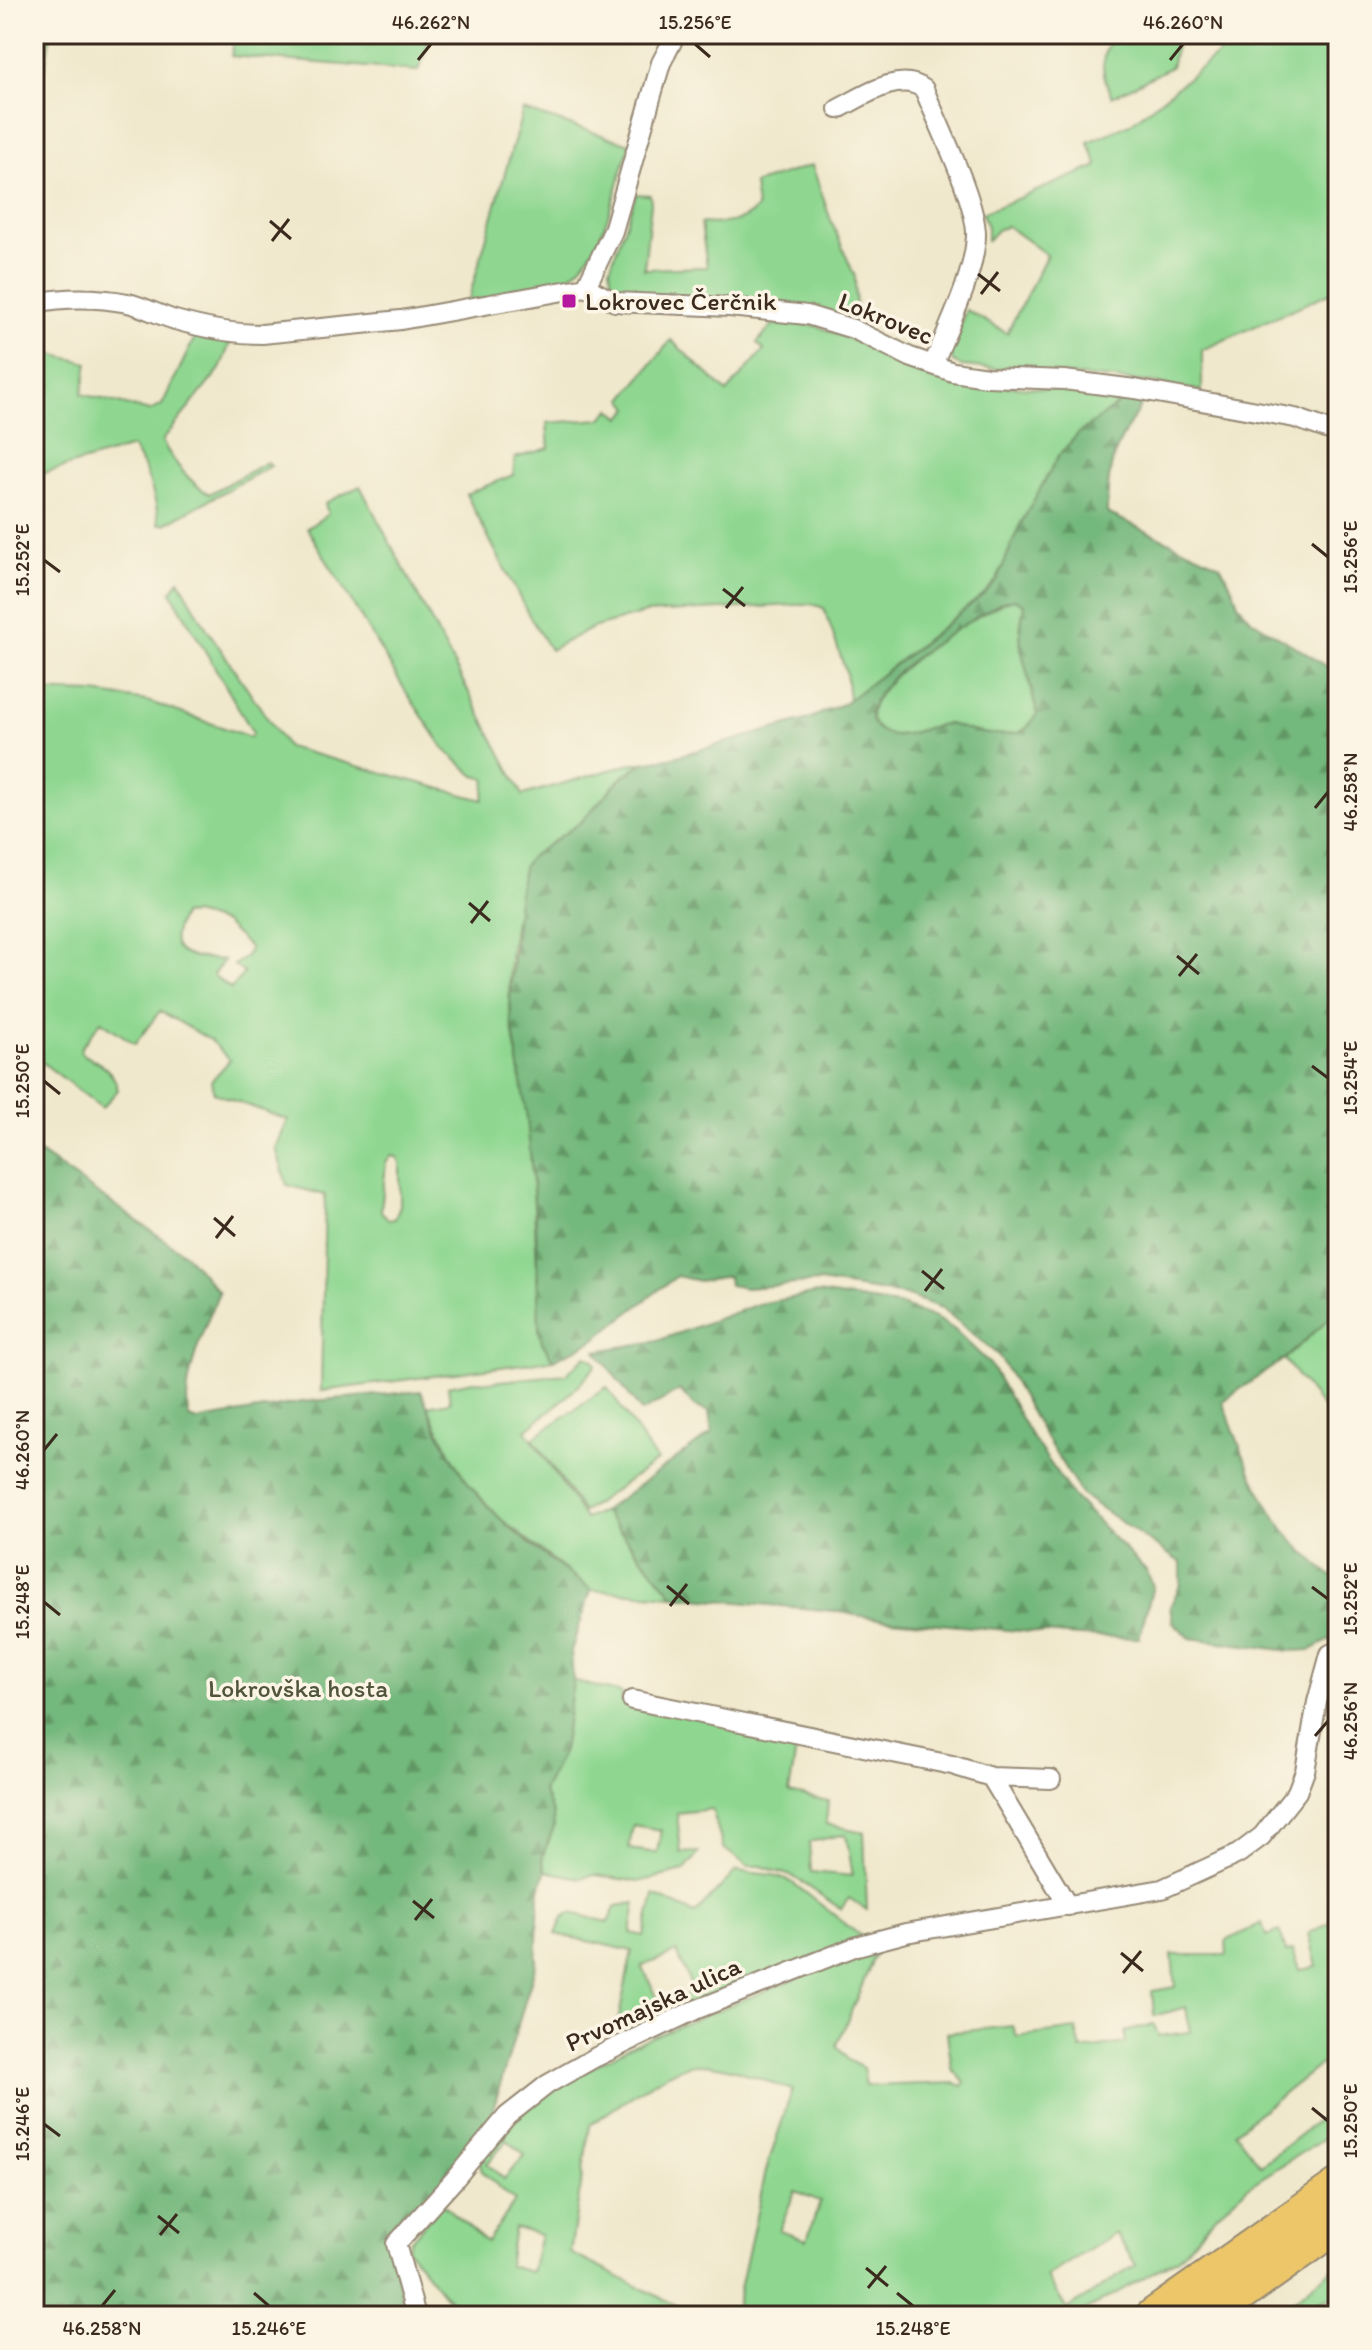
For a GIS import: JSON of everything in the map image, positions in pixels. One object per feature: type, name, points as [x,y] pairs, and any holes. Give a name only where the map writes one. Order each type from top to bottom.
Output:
[{"type":"highway","points":[[1153,2316],[1338,2186]]},
{"type":"highway","points":[[1210,2316],[1338,2225]]},
{"type":"street","points":[[34,303],[92,298],[130,304],[176,320],[241,334],[262,334],[401,320],[586,287],[613,231],[661,63],[676,34]]},
{"type":"street","points":[[838,109],[901,81],[916,83],[924,89],[969,201],[976,231],[974,257],[933,365]]},
{"type":"street","name":"Lokrovec","points":[[586,287],[615,302],[756,309],[807,315],[853,329],[933,365],[987,377],[1064,380],[1150,391],[1295,418],[1338,433]]},
{"type":"street","name":"Prvomajska ulica","points":[[416,2316],[396,2244],[507,2116],[548,2084],[596,2057],[695,2010],[857,1946],[906,1933],[1162,1889],[1238,1854],[1262,1836],[1297,1792],[1305,1771],[1317,1702],[1330,1654],[1338,1650]]},
{"type":"street","points":[[632,1700],[936,1761],[991,1777],[1051,1779]]},
{"type":"street","points":[[991,1777],[1068,1906]]},
{"type":"green space","points":[[34,34],[51,34],[34,125]]},
{"type":"green space","points":[[235,34],[431,34],[418,71],[231,56]]},
{"type":"green space","points":[[1113,34],[1194,34],[1177,41],[1171,67],[1112,97],[1103,66],[1105,50]]},
{"type":"green space","points":[[1229,34],[1338,34],[1338,289],[1202,350],[1202,391],[1147,382],[961,366],[953,362],[949,351],[966,310],[1007,333],[1047,255],[1007,226],[997,230],[987,241],[987,227],[982,213],[1098,166],[1088,142],[1130,124],[1217,55],[1230,38]]},
{"type":"green space","points":[[523,110],[630,144],[601,235],[581,266],[569,276],[546,285],[468,302]]},
{"type":"green space","points":[[812,165],[855,277],[856,322],[789,303],[623,296],[612,287],[610,268],[636,194],[650,195],[651,203],[644,269],[707,267],[701,223],[724,223],[745,217],[757,208],[754,184]]},
{"type":"green space","points":[[776,321],[817,326],[878,350],[906,365],[964,384],[1109,392],[1128,397],[1079,433],[1059,455],[1019,527],[997,580],[984,594],[849,700],[846,672],[824,608],[812,604],[645,613],[592,628],[550,650],[466,494],[513,475],[515,458],[549,448],[547,423],[601,419],[611,409],[621,418],[630,408],[623,399],[671,340],[727,392],[764,350],[757,343]]},
{"type":"green space","points":[[196,335],[230,343],[220,369],[162,441],[166,448],[188,477],[209,494],[267,462],[271,466],[165,524],[159,524],[150,484],[132,447],[34,476],[34,350],[88,363],[82,394],[150,411],[162,405]]},
{"type":"green space","points":[[1128,397],[1144,401],[1126,430],[1111,466],[1107,513],[1220,565],[1238,604],[1252,620],[1338,673],[1338,1311],[1284,1359],[1223,1401],[1264,1499],[1290,1536],[1338,1581],[1338,1632],[1311,1650],[1291,1651],[1190,1638],[1173,1622],[1170,1607],[1181,1584],[1181,1563],[1082,1495],[999,1356],[942,1308],[905,1295],[819,1282],[746,1288],[729,1285],[728,1276],[699,1281],[677,1276],[591,1342],[553,1360],[542,1342],[539,1329],[536,1222],[527,1118],[510,993],[523,867],[529,858],[581,822],[623,776],[643,763],[806,720],[845,703],[909,654],[997,580],[1019,527],[1059,455],[1079,433]],"holes":[[[1014,599],[1024,604],[1021,648],[1037,713],[1027,728],[1017,733],[992,734],[945,724],[891,735],[875,726],[872,721],[873,705],[883,688],[900,670],[945,637],[1002,602]]]},
{"type":"green space","points":[[360,486],[523,795],[643,763],[623,776],[581,822],[529,858],[519,897],[510,959],[509,1000],[528,1122],[539,1329],[542,1342],[553,1360],[321,1391],[325,1195],[287,1185],[276,1148],[288,1120],[214,1093],[211,1081],[230,1060],[210,1040],[160,1011],[135,1044],[101,1021],[80,1049],[82,1054],[114,1077],[118,1090],[102,1108],[34,1056],[34,691],[94,693],[147,701],[250,737],[253,733],[171,592],[179,580],[207,629],[287,747],[483,800],[486,779],[475,776],[445,750],[307,528],[328,514],[325,503]],"holes":[[[194,914],[224,923],[250,948],[246,956],[234,965],[244,973],[231,989],[213,975],[224,960],[190,956],[176,947],[176,929],[182,915]],[[391,1156],[397,1157],[400,1162],[400,1205],[395,1219],[388,1220],[381,1211],[386,1163]]]},
{"type":"green space","points":[[1014,599],[1024,604],[1021,648],[1038,713],[1027,728],[1017,733],[992,734],[945,724],[899,735],[882,732],[875,726],[872,711],[881,692],[899,672],[950,633]]},
{"type":"green space","name":"Lokrovška hosta","points":[[34,1149],[186,1255],[219,1292],[191,1371],[187,1404],[189,1418],[197,1421],[302,1402],[421,1391],[448,1451],[482,1500],[526,1541],[591,1590],[571,1651],[573,1681],[563,1751],[543,1791],[553,1814],[554,1827],[542,1857],[545,1871],[539,1895],[536,1964],[488,2126],[389,2243],[405,2313],[398,2316],[34,2316]]},
{"type":"green space","points":[[818,1293],[904,1306],[935,1318],[955,1330],[990,1364],[1030,1434],[1073,1496],[1147,1572],[1153,1586],[1139,1638],[878,1619],[834,1611],[674,1596],[603,1511],[712,1433],[709,1412],[694,1406],[680,1390],[642,1412],[596,1351],[657,1341],[758,1304]]},
{"type":"green space","points":[[1338,1311],[1338,1427],[1284,1359]]},
{"type":"green space","points":[[586,1356],[596,1365],[588,1375],[526,1430],[585,1519],[603,1511],[674,1596],[591,1590],[501,1519],[471,1487],[427,1406],[450,1402],[448,1386],[473,1381],[492,1382],[566,1374]]},
{"type":"green space","points":[[607,1387],[657,1461],[583,1512],[533,1438]]},
{"type":"green space","points":[[573,1681],[622,1693],[622,1702],[798,1738],[789,1792],[828,1801],[826,1824],[864,1832],[867,1910],[849,1898],[841,1909],[794,1877],[761,1866],[748,1866],[723,1848],[712,1809],[677,1813],[681,1853],[699,1852],[684,1871],[638,1882],[596,1875],[580,1878],[545,1871],[542,1857],[549,1840],[553,1814],[543,1791],[563,1751]],"holes":[[[633,1825],[661,1830],[657,1853],[629,1849]],[[846,1834],[853,1876],[811,1872],[809,1842]]]},
{"type":"green space","points":[[736,1871],[773,1875],[793,1883],[862,1937],[686,2009],[681,1998],[693,1991],[677,1952],[642,1966],[667,2017],[638,2033],[617,2027],[632,1951],[556,1934],[563,1917],[571,1913],[608,1922],[616,1906],[636,1903],[631,1933],[644,1936],[654,1895],[695,1914]]},
{"type":"green space","points":[[1338,1918],[1338,2088],[1321,2064],[1235,2132],[1261,2165],[1338,2105],[1338,2140],[1326,2137],[1249,2186],[1218,2213],[1178,2258],[1076,2316],[734,2316],[766,2171],[792,2090],[745,2073],[709,2065],[697,2064],[673,2071],[590,2125],[570,2253],[698,2316],[471,2316],[445,2296],[407,2249],[411,2239],[442,2204],[487,2242],[515,2201],[482,2172],[479,2159],[495,2139],[543,2095],[634,2044],[873,1947],[876,1952],[837,2045],[847,2059],[863,2068],[866,2086],[956,2083],[962,2086],[965,2082],[952,2069],[947,2033],[1013,2026],[1017,2037],[1076,2029],[1081,2050],[1125,2043],[1125,2032],[1154,2024],[1158,2036],[1190,2032],[1186,2007],[1154,2016],[1152,1991],[1175,1987],[1172,1955],[1227,1955],[1226,1941],[1262,1923],[1266,1936],[1280,1931],[1286,1952],[1293,1950],[1300,1970],[1317,1967],[1309,1933]],"holes":[[[507,2140],[525,2155],[504,2179],[487,2164]],[[795,2191],[820,2201],[807,2240],[779,2231]],[[514,2228],[540,2235],[531,2272],[508,2266]],[[1115,2233],[1136,2265],[1067,2309],[1046,2277]]]},
{"type":"green space","points":[[1338,2264],[1338,2295],[1311,2304],[1289,2304]]},
{"type":"place","name":"Lokrovec Čerčnik","points":[[569,301]]}]
